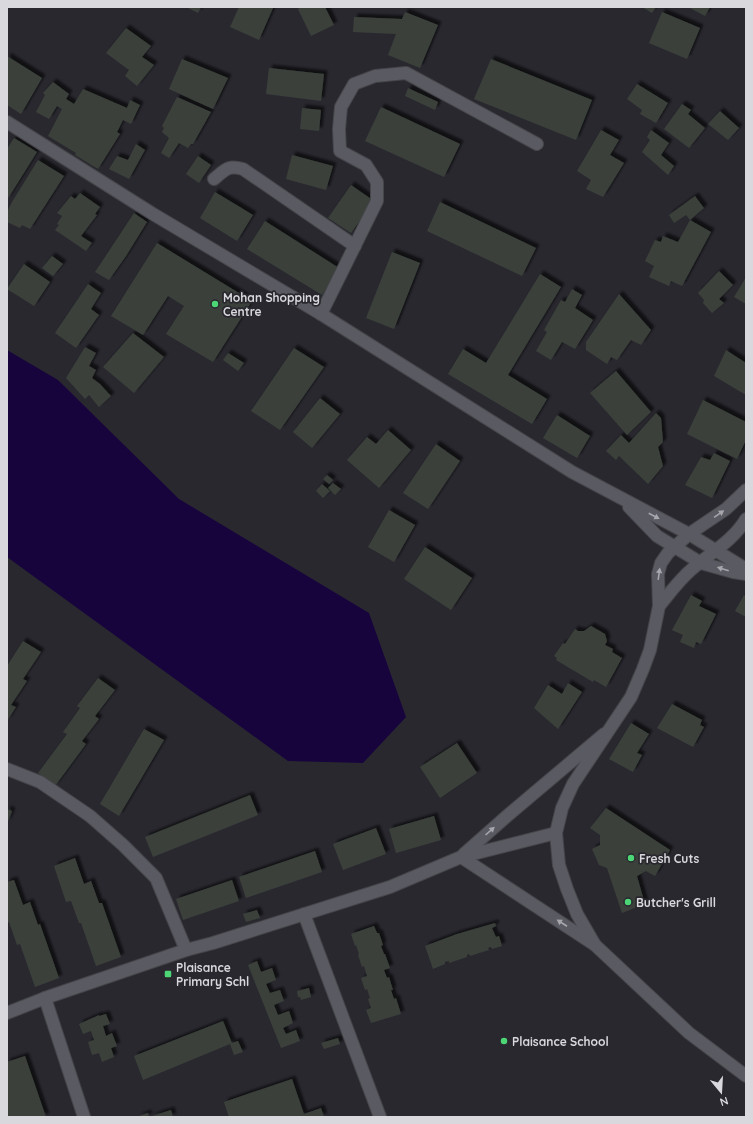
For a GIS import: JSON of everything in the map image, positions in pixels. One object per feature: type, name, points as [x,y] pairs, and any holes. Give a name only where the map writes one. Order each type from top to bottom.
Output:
[{"type":"street","points":[[321,314],[377,201],[377,182],[366,165],[340,151],[339,129],[341,107],[354,84],[375,76],[406,73],[537,144]]},
{"type":"street","points":[[7,122],[153,214],[321,314],[572,472],[689,534],[746,569]]},
{"type":"street","points":[[214,178],[224,170],[233,167],[244,170],[355,246]]},
{"type":"street","points":[[595,944],[577,914],[567,889],[560,865],[556,833],[562,808],[572,784],[631,697],[643,669],[650,650],[659,606],[658,574],[661,563],[668,553],[689,534],[726,509],[746,490]]},
{"type":"street","points":[[620,497],[657,536],[674,547],[701,563],[746,574]]},
{"type":"street","points":[[659,606],[692,569],[716,551],[739,530],[746,519]]},
{"type":"street","points":[[461,856],[606,732]]},
{"type":"street","points":[[7,769],[40,782],[90,816],[123,845],[156,878],[186,950]]},
{"type":"street","points":[[7,1013],[45,998],[186,950],[213,943],[390,887],[461,856],[556,833]]},
{"type":"street","points":[[461,856],[595,944],[689,1033],[746,1076]]},
{"type":"street","points":[[304,914],[380,1117]]},
{"type":"street","points":[[45,998],[84,1117]]},
{"type":"shaded area","points":[[7,350],[58,380],[179,499],[369,613],[406,717],[363,763],[288,761],[7,557]]},
{"type":"building","points":[[186,7],[201,7],[198,13]]},
{"type":"building","points":[[239,7],[273,8],[259,40],[230,27]]},
{"type":"building","points":[[301,7],[325,7],[334,25],[311,36],[298,9]]},
{"type":"building","points":[[642,7],[656,7],[652,13]]},
{"type":"building","points":[[688,7],[710,7],[705,16]]},
{"type":"building","points":[[405,12],[438,25],[420,68],[388,55],[396,34],[353,32],[354,17],[402,19]]},
{"type":"building","points":[[662,12],[700,28],[687,59],[649,43]]},
{"type":"building","points":[[126,28],[151,46],[142,57],[154,65],[137,86],[125,76],[129,70],[106,53]]},
{"type":"building","points":[[7,56],[42,78],[21,114],[7,105]]},
{"type":"building","points":[[182,59],[228,78],[213,109],[169,89]]},
{"type":"building","points":[[491,59],[592,100],[576,140],[474,99]]},
{"type":"building","points":[[269,68],[324,74],[321,101],[266,94]]},
{"type":"building","points":[[53,82],[69,94],[66,99],[74,104],[83,89],[127,108],[130,100],[140,105],[131,124],[123,120],[117,132],[120,134],[98,169],[75,155],[76,153],[48,136],[62,109],[57,106],[49,119],[36,112],[45,95],[43,93]]},
{"type":"building","points":[[637,84],[668,103],[656,123],[640,114],[642,110],[627,99]]},
{"type":"building","points":[[408,88],[438,102],[435,110],[405,96]]},
{"type":"building","points":[[177,97],[211,112],[193,144],[191,144],[188,148],[179,143],[169,158],[161,153],[169,138],[162,132],[164,128],[162,126]]},
{"type":"building","points":[[682,104],[691,110],[688,114],[705,128],[689,148],[664,129]]},
{"type":"building","points":[[381,107],[460,144],[444,177],[365,141]]},
{"type":"building","points":[[302,108],[321,110],[319,131],[300,129]]},
{"type":"building","points":[[720,111],[739,128],[728,140],[708,124]]},
{"type":"building","points":[[601,130],[619,140],[610,155],[624,163],[603,197],[586,189],[591,180],[577,171]]},
{"type":"building","points":[[651,130],[669,143],[661,155],[674,166],[668,175],[642,152],[650,140],[647,137]]},
{"type":"building","points":[[14,138],[37,152],[7,200],[7,149]]},
{"type":"building","points":[[136,144],[145,150],[129,179],[109,169],[117,156],[128,160]]},
{"type":"building","points":[[292,155],[333,166],[326,190],[286,179]]},
{"type":"building","points":[[198,156],[211,165],[199,183],[186,174]]},
{"type":"building","points":[[38,160],[64,176],[30,229],[22,225],[20,228],[7,222],[7,212]]},
{"type":"building","points":[[351,185],[374,201],[351,233],[328,218]]},
{"type":"building","points":[[215,192],[253,215],[237,241],[200,218]]},
{"type":"building","points":[[80,193],[100,207],[95,214],[97,215],[81,236],[92,243],[86,251],[55,230],[59,225],[57,224],[62,216],[57,213],[71,196],[75,199]]},
{"type":"building","points":[[695,196],[704,208],[690,220],[686,215],[674,223],[669,215]]},
{"type":"building","points":[[440,202],[536,248],[522,276],[427,231]]},
{"type":"building","points":[[134,213],[147,222],[109,280],[95,272]]},
{"type":"building","points":[[690,220],[711,232],[682,286],[671,281],[669,286],[649,277],[654,266],[645,261],[655,240],[661,242],[663,236],[678,242]]},
{"type":"building","points":[[265,221],[339,268],[322,295],[247,249]]},
{"type":"building","name":"Mohan Shopping Centre","points":[[157,243],[252,301],[213,362],[166,334],[184,306],[168,296],[143,335],[111,316]]},
{"type":"building","points":[[392,252],[420,263],[394,329],[366,318]]},
{"type":"building","points":[[52,256],[63,264],[53,276],[42,268]]},
{"type":"building","points":[[24,264],[50,282],[34,306],[7,289]]},
{"type":"building","points":[[719,271],[733,285],[719,299],[724,303],[712,313],[703,303],[704,300],[698,293]]},
{"type":"building","points":[[540,274],[561,287],[508,375],[547,399],[532,424],[448,374],[463,349],[486,363]]},
{"type":"building","points":[[746,277],[746,304],[734,297]]},
{"type":"building","points":[[88,284],[101,293],[91,309],[99,315],[76,348],[55,333]]},
{"type":"building","points":[[572,289],[582,295],[575,308],[593,320],[575,349],[562,342],[551,360],[536,351],[547,332],[544,330],[561,300],[565,302]]},
{"type":"building","points":[[619,294],[651,330],[641,345],[631,340],[617,360],[611,357],[607,364],[586,350],[586,342]]},
{"type":"building","points":[[133,333],[164,357],[134,393],[103,367]]},
{"type":"building","points":[[85,347],[96,353],[89,366],[96,370],[92,378],[111,396],[99,407],[89,395],[85,399],[66,378]]},
{"type":"building","points":[[294,348],[324,367],[280,430],[251,411]]},
{"type":"building","points":[[726,350],[746,363],[746,395],[714,376]]},
{"type":"building","points":[[228,353],[244,363],[238,371],[223,360]]},
{"type":"building","points":[[616,371],[651,412],[627,435],[590,393]]},
{"type":"building","points":[[320,398],[340,414],[312,448],[293,432]]},
{"type":"building","points":[[703,400],[746,422],[746,440],[737,459],[687,434]]},
{"type":"building","points":[[656,413],[661,418],[663,442],[658,447],[663,466],[648,484],[619,456],[616,460],[606,451],[621,435],[629,443]]},
{"type":"building","points":[[557,415],[590,436],[577,458],[543,438]]},
{"type":"building","points":[[388,430],[411,450],[379,488],[347,460],[367,437],[376,444]]},
{"type":"building","points":[[436,444],[460,461],[428,509],[403,493]]},
{"type":"building","points":[[714,453],[730,461],[712,498],[685,485],[701,457],[710,460]]},
{"type":"building","points":[[327,475],[333,480],[329,484],[323,479]]},
{"type":"building","points":[[333,483],[341,489],[335,495],[328,488]]},
{"type":"building","points":[[322,484],[330,491],[323,498],[316,491]]},
{"type":"building","points":[[389,510],[415,525],[394,562],[368,547]]},
{"type":"building","points":[[425,547],[472,578],[451,610],[404,579]]},
{"type":"building","points":[[691,595],[702,601],[699,606],[716,614],[701,644],[696,642],[694,648],[680,642],[683,635],[672,630]]},
{"type":"building","points":[[744,595],[746,597],[746,617],[735,611]]},
{"type":"building","points":[[591,626],[605,634],[607,641],[605,645],[613,649],[612,652],[622,658],[606,687],[594,680],[593,682],[556,660],[557,658],[554,656],[563,643],[565,644],[575,629],[578,631],[584,631]]},
{"type":"building","points":[[23,641],[41,652],[23,679],[27,681],[11,705],[16,707],[7,721],[7,666]]},
{"type":"building","points":[[98,678],[115,690],[95,716],[99,719],[82,741],[86,744],[55,786],[38,773],[67,734],[63,732],[80,708],[77,706]]},
{"type":"building","points":[[568,683],[582,692],[558,729],[534,708],[548,685],[562,694]]},
{"type":"building","points":[[672,704],[702,720],[700,725],[704,727],[693,747],[657,728]]},
{"type":"building","points":[[631,723],[649,734],[637,753],[642,755],[633,772],[609,759]]},
{"type":"building","points":[[144,729],[164,740],[119,816],[100,804]]},
{"type":"building","points":[[457,743],[477,773],[440,798],[420,767]]},
{"type":"building","points":[[250,795],[258,815],[153,857],[145,837]]},
{"type":"building","name":"Fresh Cuts","points":[[606,808],[670,850],[655,876],[646,871],[637,876],[645,904],[622,913],[607,868],[599,865],[592,849],[600,845],[600,835],[590,828]]},
{"type":"building","points":[[7,809],[12,811],[7,824]]},
{"type":"building","points":[[434,816],[441,840],[396,853],[389,829]]},
{"type":"building","points":[[376,828],[386,854],[343,870],[333,844]]},
{"type":"building","points":[[315,851],[322,872],[246,898],[239,877]]},
{"type":"building","points":[[75,858],[84,884],[91,881],[99,903],[102,903],[121,957],[96,966],[81,923],[79,923],[71,901],[66,902],[54,866]]},
{"type":"building","points":[[14,880],[23,905],[30,902],[38,925],[40,924],[59,978],[35,987],[20,944],[17,945],[9,922],[7,923],[7,882]]},
{"type":"building","points":[[232,880],[239,901],[183,920],[176,899]]},
{"type":"building","points":[[257,910],[260,918],[246,922],[243,914]]},
{"type":"building","points":[[495,923],[496,926],[492,928],[496,937],[499,936],[502,946],[492,949],[491,947],[488,948],[489,950],[470,956],[469,954],[467,957],[449,963],[449,961],[445,962],[445,964],[433,969],[425,946],[457,934]]},
{"type":"building","points":[[374,926],[377,933],[379,933],[383,945],[381,946],[390,968],[384,970],[387,978],[389,977],[393,990],[391,990],[394,999],[396,998],[401,1014],[371,1023],[366,1010],[371,1008],[368,999],[370,998],[367,989],[365,990],[361,978],[367,976],[364,966],[362,967],[356,945],[355,946],[351,934]]},
{"type":"building","points":[[257,961],[261,972],[272,968],[276,980],[266,984],[270,993],[280,990],[284,1001],[274,1005],[278,1015],[289,1011],[293,1023],[283,1028],[286,1034],[296,1030],[300,1041],[281,1048],[248,965]]},
{"type":"building","points":[[309,988],[311,997],[301,1000],[300,997],[298,997],[297,991]]},
{"type":"building","points":[[106,1014],[110,1024],[103,1026],[106,1036],[112,1033],[117,1046],[111,1048],[114,1057],[102,1062],[99,1053],[92,1055],[88,1042],[94,1040],[91,1031],[83,1034],[79,1024],[99,1015]]},
{"type":"building","points":[[223,1021],[232,1043],[238,1041],[243,1052],[234,1055],[230,1044],[143,1080],[134,1056]]},
{"type":"building","points":[[338,1038],[340,1044],[324,1049],[321,1043]]},
{"type":"building","points":[[25,1056],[46,1117],[7,1117],[7,1062]]},
{"type":"building","points":[[292,1079],[304,1114],[321,1108],[324,1117],[229,1117],[224,1102]]},
{"type":"building","points":[[171,1110],[173,1117],[149,1117]]},
{"type":"building","points":[[148,1113],[149,1117],[136,1117]]},
{"type":"place","name":"Mohan Shopping Centre","points":[[215,304]]},
{"type":"place","name":"Fresh Cuts","points":[[631,858]]},
{"type":"place","name":"Butcher's Grill","points":[[628,902]]},
{"type":"place","name":"Plaisance Primary Schl","points":[[168,974]]},
{"type":"place","name":"Plaisance School","points":[[504,1041]]}]
